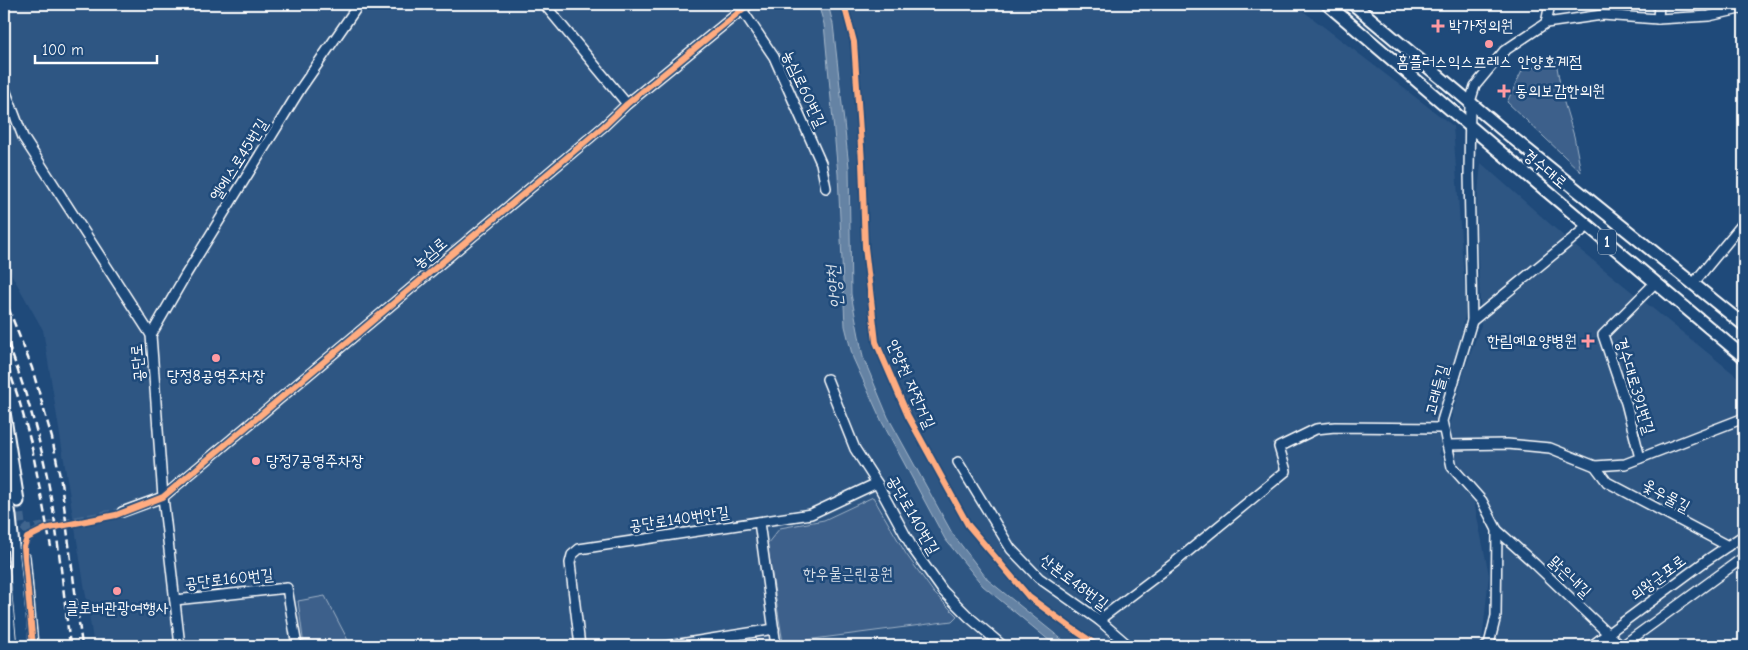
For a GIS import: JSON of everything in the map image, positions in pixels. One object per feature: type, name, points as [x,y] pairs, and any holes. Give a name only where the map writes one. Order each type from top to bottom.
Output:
[{"type":"main road","name":"경수대로","points":[[1328,4],[1744,358]]},
{"type":"main road","name":"경수대로","points":[[1354,4],[1470,102],[1744,325]]},
{"type":"main road","points":[[4,412],[18,501]]},
{"type":"main road","points":[[4,477],[24,646]]},
{"type":"main road","points":[[4,571],[8,645]]},
{"type":"street","name":"엘에스로45번길","points":[[151,335],[185,276],[296,96],[359,4]]},
{"type":"street","points":[[544,4],[627,104]]},
{"type":"street","points":[[1546,23],[1550,4]]},
{"type":"street","points":[[1658,19],[1659,4]]},
{"type":"street","name":"농심로","points":[[122,512],[163,497],[604,126],[743,5]]},
{"type":"street","name":"농심로60번길","points":[[743,5],[774,58],[821,163],[826,188]]},
{"type":"street","points":[[1470,102],[1475,86],[1504,51],[1546,23],[1602,15],[1658,19],[1709,16],[1744,8]]},
{"type":"street","name":"공단로","points":[[4,87],[23,137],[151,335],[163,497],[180,646]]},
{"type":"street","name":"고래들길","points":[[1470,102],[1469,173],[1472,321],[1442,421],[1452,467],[1482,501],[1497,530],[1496,616],[1489,644],[1486,646]]},
{"type":"street","points":[[1693,284],[1744,222]]},
{"type":"street","points":[[1472,321],[1588,226]]},
{"type":"street","name":"경수대로391번길","points":[[1640,458],[1626,403],[1603,335],[1655,283]]},
{"type":"street","name":"공단로140번길","points":[[827,379],[855,449],[877,483],[913,549],[943,591],[969,617],[1003,646]]},
{"type":"street","points":[[1447,445],[1507,444],[1550,448],[1595,466],[1625,464],[1744,418]]},
{"type":"street","points":[[1099,620],[1174,563],[1286,471],[1279,447],[1316,430],[1335,427],[1443,428]]},
{"type":"street","name":"산본로48번길","points":[[958,462],[1011,549],[1039,578],[1099,620],[1129,646]]},
{"type":"street","name":"옻우물길","points":[[1595,466],[1607,482],[1728,546]]},
{"type":"street","name":"공단로140번안길","points":[[580,646],[570,563],[572,555],[579,548],[812,514],[877,483]]},
{"type":"street","points":[[759,522],[776,646]]},
{"type":"street","name":"맑은내길","points":[[1497,530],[1621,646]]},
{"type":"street","name":"의왕군포로","points":[[1591,646],[1744,535]]},
{"type":"street","points":[[25,557],[33,646]]},
{"type":"street","name":"의왕군포로","points":[[1621,646],[1744,557]]},
{"type":"street","name":"공단로160번길","points":[[175,600],[287,588],[297,646]]},
{"type":"street","points":[[667,646],[774,629]]},
{"type":"shaded area","points":[[4,4],[1294,4],[1453,126],[1466,309],[1439,453],[1474,502],[1489,575],[1482,642],[1477,646],[94,646],[43,330],[4,261]]},
{"type":"shaded area","points":[[818,4],[828,4],[833,24],[849,167],[851,294],[863,357],[888,417],[952,533],[988,580],[1070,646],[1056,646],[983,586],[945,539],[882,422],[853,358],[845,326],[838,174],[824,24]]},
{"type":"shaded area","points":[[1481,163],[1575,246],[1744,382],[1744,646],[1491,646],[1500,528],[1493,509],[1453,457],[1449,427],[1465,369],[1481,325],[1476,214]]},
{"type":"green space","points":[[1556,61],[1562,96],[1574,136],[1581,172],[1507,102],[1522,71]]},
{"type":"green space","name":"한우물근린공원","points":[[873,497],[906,554],[934,593],[957,616],[952,621],[783,643],[767,544],[780,528],[824,520]]},
{"type":"green space","points":[[325,596],[351,646],[304,646],[298,601]]},
{"type":"tunnel","points":[[18,501],[21,524],[27,530],[122,512]]},
{"type":"tunnel","points":[[25,557],[26,541],[31,535],[39,531]]},
{"type":"railway","points":[[4,297],[32,368],[52,438],[61,482],[82,646]]},
{"type":"railway","points":[[4,333],[39,439],[47,476],[70,646]]},
{"type":"railway","points":[[4,355],[31,443],[51,547]]},
{"type":"cycle path","points":[[33,646],[24,547],[27,538],[45,529],[116,515],[163,497],[604,126],[627,104],[749,4]]},
{"type":"cycle path","name":"안양천 자전거길","points":[[844,4],[854,42],[862,162],[865,247],[876,342],[908,416],[968,525],[1029,597],[1098,646]]},
{"type":"place","name":"박가정의원","points":[[1438,26]]},
{"type":"place","name":"홈플러스익스프레스 안양호계점","points":[[1489,44]]},
{"type":"place","name":"동의보감한의원","points":[[1504,91]]},
{"type":"place","name":"한림예요양병원","points":[[1588,341]]},
{"type":"place","name":"당정8공영주차장","points":[[216,358]]},
{"type":"place","name":"당정7공영주차장","points":[[256,461]]},
{"type":"place","name":"클로버관광여행사","points":[[117,591]]},
{"type":"water label","name":"안양천","points":[[835,287]]}]
